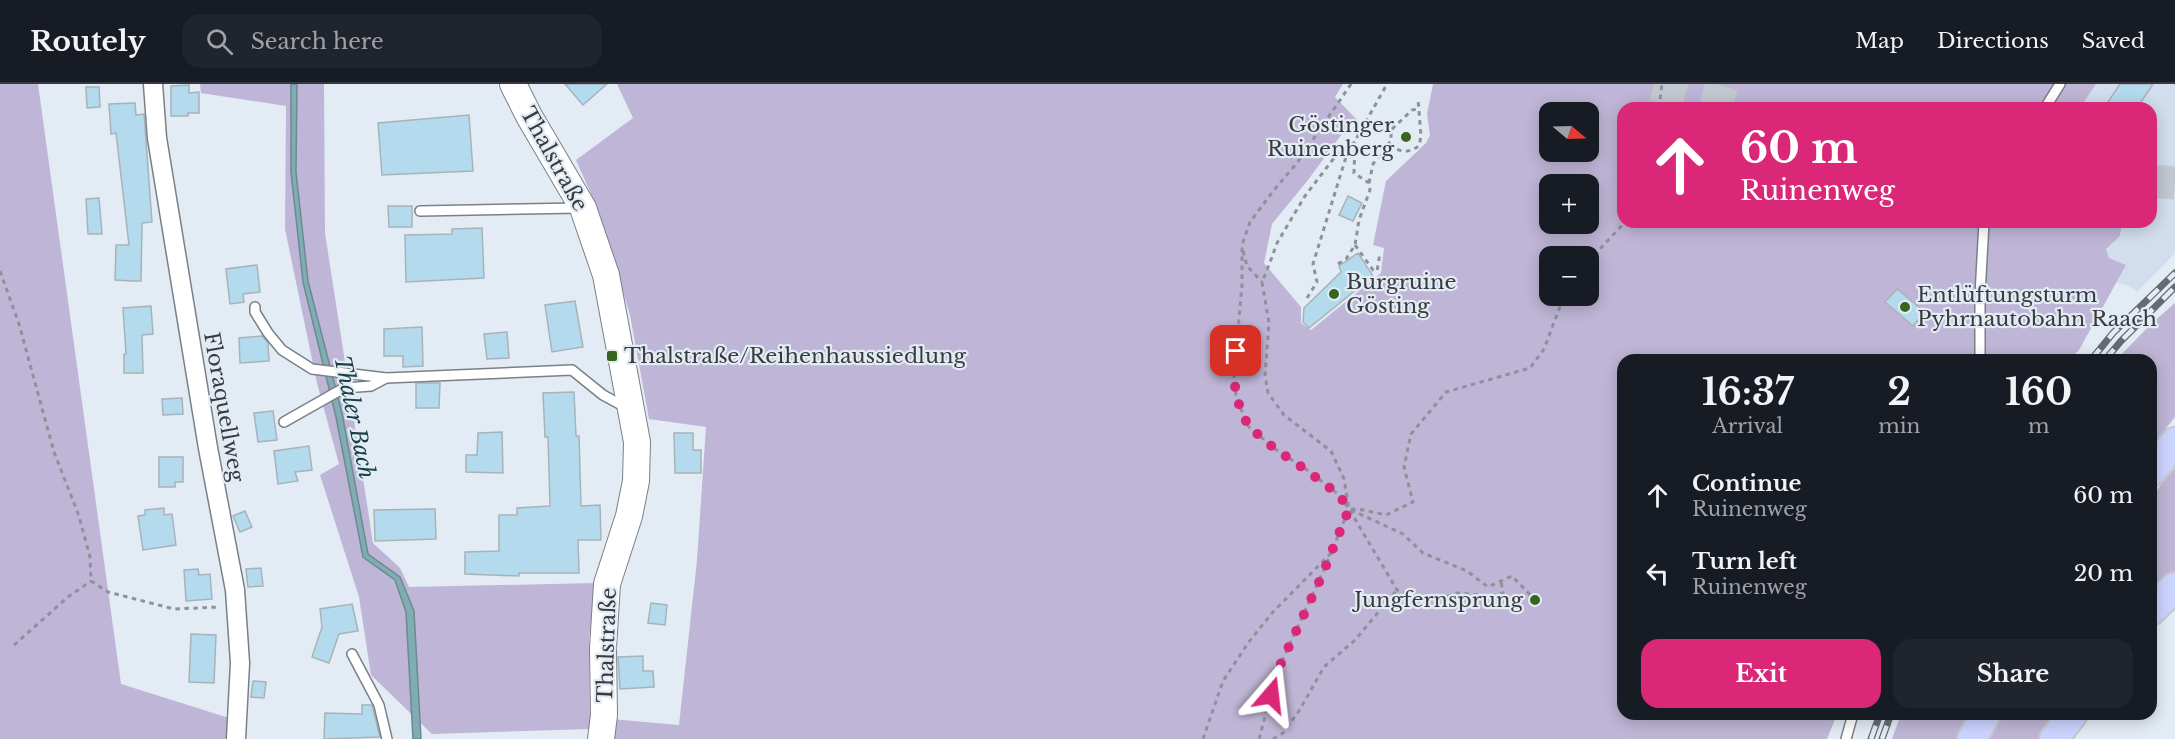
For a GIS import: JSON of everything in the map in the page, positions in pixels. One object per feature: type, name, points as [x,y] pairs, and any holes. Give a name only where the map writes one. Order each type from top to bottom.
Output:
[{"type":"main road","name":"Thalstraße","points":[[513,84],[583,208],[606,276],[637,442],[636,481],[629,516],[608,584],[603,648],[604,715],[601,739]]},
{"type":"main road","points":[[2157,464],[2175,442]]},
{"type":"main road","points":[[2157,605],[2175,587]]},
{"type":"main road","points":[[1972,739],[1983,720]]},
{"type":"main road","points":[[2054,739],[2068,720]]},
{"type":"street","name":"Floraquellweg","points":[[153,84],[159,149],[208,448],[235,590],[240,663],[236,739]]},
{"type":"lane","points":[[2049,102],[2060,84]]},
{"type":"lane","points":[[420,211],[583,208]]},
{"type":"lane","points":[[1980,354],[1984,228]]},
{"type":"lane","points":[[255,307],[255,312],[268,333],[282,350],[312,369],[386,378],[572,370],[603,395],[632,411]]},
{"type":"lane","points":[[356,374],[357,387]]},
{"type":"lane","points":[[284,422],[344,388],[371,386],[386,378]]},
{"type":"lane","points":[[351,654],[379,705],[387,739]]},
{"type":"lane","points":[[1846,739],[1851,720]]},
{"type":"path","points":[[1351,84],[1297,163],[1250,222],[1242,245],[1242,285],[1234,374],[1236,397],[1248,426],[1275,449],[1338,494],[1396,590],[1416,597],[1442,598],[1458,593],[1491,596],[1503,594],[1501,581]]},
{"type":"path","points":[[1307,298],[1317,282],[1313,264],[1346,157],[1387,84]]},
{"type":"path","points":[[1660,102],[1662,84]]},
{"type":"path","points":[[1387,145],[1405,152],[1411,152],[1419,146],[1421,136],[1418,99]]},
{"type":"path","points":[[1338,264],[1346,259],[1355,245],[1359,220],[1370,190],[1373,164],[1391,141],[1392,130],[1412,110],[1418,109]]},
{"type":"path","points":[[1355,142],[1357,149],[1354,173],[1369,183]]},
{"type":"path","points":[[1259,739],[1277,672],[1349,509],[1344,479],[1331,451],[1284,415],[1268,393],[1265,375],[1269,323],[1262,282],[1277,243],[1305,196],[1334,158],[1355,142]]},
{"type":"path","points":[[1599,252],[1620,228]]},
{"type":"path","points":[[1242,245],[1247,266],[1262,282]]},
{"type":"path","points":[[1355,245],[1373,270],[1377,270],[1380,253]]},
{"type":"path","points":[[0,271],[19,324],[54,452],[79,516],[90,557],[91,581]]},
{"type":"path","points":[[1349,509],[1386,514],[1413,502],[1404,467],[1411,434],[1446,392],[1530,368],[1544,349],[1560,306]]},
{"type":"path","points":[[1349,509],[1403,534],[1422,554],[1467,571],[1488,587],[1512,576],[1535,600]]},
{"type":"path","points":[[1203,739],[1223,681],[1248,643],[1272,613],[1331,553]]},
{"type":"path","points":[[91,581],[108,592],[174,609],[236,607]]},
{"type":"path","points":[[14,645],[68,597],[91,581]]},
{"type":"path","points":[[1273,739],[1283,733],[1288,726],[1324,667],[1355,640],[1396,590]]},
{"type":"shaded area","points":[[0,84],[38,84],[121,684],[229,718],[226,739],[0,739]]},
{"type":"shaded area","points":[[200,84],[324,84],[325,233],[373,543],[400,568],[409,587],[596,583],[589,638],[590,729],[432,734],[371,675],[359,597],[320,475],[339,464],[317,383],[285,229],[286,106],[201,93]]},
{"type":"shaded area","points":[[617,84],[1343,84],[1335,97],[1361,124],[1353,119],[1272,224],[1264,263],[1301,307],[1301,323],[1311,330],[1381,273],[1384,248],[1373,245],[1386,181],[1426,143],[1430,135],[1427,114],[1433,84],[2096,84],[2084,102],[1617,102],[1617,228],[2121,228],[2120,236],[2106,249],[2109,258],[2126,265],[2075,354],[1617,354],[1617,720],[1835,720],[1827,739],[609,739],[611,719],[679,725],[697,560],[706,427],[649,419],[630,315],[599,212],[576,160],[633,118]]},
{"type":"shaded area","points":[[2096,84],[2175,84],[2175,253],[2137,292],[2129,286],[2115,282],[2126,265],[2108,258],[2106,249],[2120,236],[2121,228],[2157,228],[2157,102],[2084,102]]},
{"type":"shaded area","points":[[2175,303],[2175,417],[2157,440],[2157,354],[2122,354]]},
{"type":"shaded area","points":[[2175,468],[2175,577],[2157,596],[2157,490]]},
{"type":"shaded area","points":[[1899,720],[1968,720],[1957,739],[1892,739]]},
{"type":"shaded area","points":[[1998,720],[2054,720],[2039,739],[1988,739]]},
{"type":"water","points":[[291,84],[297,84],[296,172],[308,281],[342,413],[368,554],[400,577],[414,611],[421,739],[413,739],[406,612],[395,580],[363,557],[336,417],[303,282],[291,172]]},
{"type":"building","points":[[565,84],[607,84],[583,105]]},
{"type":"building","points":[[2120,84],[2153,84],[2141,102],[2108,102]]},
{"type":"building","points":[[189,85],[189,93],[199,92],[199,113],[188,113],[188,116],[171,116],[171,86]]},
{"type":"building","points":[[86,87],[99,87],[100,107],[87,108]]},
{"type":"building","points":[[135,103],[136,115],[144,114],[152,222],[142,223],[141,281],[115,280],[116,245],[129,245],[116,133],[111,134],[109,104]]},
{"type":"building","points":[[469,115],[473,171],[382,175],[378,123]]},
{"type":"building","points":[[1348,196],[1362,203],[1353,221],[1339,215]]},
{"type":"building","points":[[99,198],[102,234],[88,234],[86,199]]},
{"type":"building","points":[[388,206],[412,206],[412,227],[389,227]]},
{"type":"building","points":[[482,228],[484,278],[406,282],[405,235],[452,234],[452,229]]},
{"type":"building","name":"Burgruine Gösting","points":[[1358,253],[1373,276],[1309,328],[1303,322],[1304,308],[1341,272],[1339,266]]},
{"type":"building","points":[[257,265],[260,292],[243,294],[244,302],[230,304],[226,269]]},
{"type":"building","name":"Entlüftungsturm Pyhrnautobahn Raach","points":[[1897,289],[1925,312],[1913,326],[1885,302]]},
{"type":"building","points":[[575,301],[583,347],[552,352],[545,305]]},
{"type":"building","points":[[151,306],[153,334],[142,335],[143,373],[124,373],[124,354],[126,354],[123,308]]},
{"type":"building","points":[[422,327],[423,366],[403,367],[403,356],[384,356],[384,329]]},
{"type":"building","points":[[507,332],[509,358],[487,359],[484,334]]},
{"type":"building","points":[[262,336],[268,343],[269,361],[240,363],[239,338]]},
{"type":"building","points":[[416,383],[440,383],[439,408],[416,408]]},
{"type":"building","points":[[574,392],[576,436],[579,436],[581,506],[600,505],[601,540],[578,540],[579,573],[519,573],[519,576],[465,574],[465,552],[499,551],[499,515],[517,515],[517,508],[550,506],[548,437],[545,437],[543,393]]},
{"type":"building","points":[[182,398],[183,414],[163,415],[162,399]]},
{"type":"building","points":[[273,411],[277,440],[258,442],[254,413]]},
{"type":"building","points":[[502,432],[503,473],[466,472],[466,455],[477,455],[478,433]]},
{"type":"building","points":[[674,433],[693,433],[693,450],[701,450],[701,473],[675,473]]},
{"type":"building","points":[[309,446],[312,470],[295,472],[298,481],[278,484],[274,451]]},
{"type":"building","points":[[159,457],[183,457],[183,482],[175,482],[175,487],[159,487]]},
{"type":"building","points":[[164,508],[164,515],[172,514],[176,545],[143,550],[138,516],[145,515],[145,510]]},
{"type":"building","points":[[435,509],[436,539],[375,541],[374,510]]},
{"type":"building","points":[[245,511],[252,527],[240,532],[233,516]]},
{"type":"building","points":[[261,568],[263,586],[248,587],[246,569]]},
{"type":"building","points":[[198,569],[199,575],[210,574],[212,599],[186,601],[184,570]]},
{"type":"building","points":[[651,603],[667,605],[665,625],[648,623]]},
{"type":"building","points":[[352,604],[358,631],[339,634],[329,663],[312,657],[322,627],[320,609]]},
{"type":"building","points":[[191,634],[216,635],[214,683],[189,682]]},
{"type":"building","points":[[643,656],[643,671],[653,671],[654,687],[620,689],[618,657]]},
{"type":"building","points":[[253,681],[266,682],[264,698],[251,697]]},
{"type":"building","points":[[362,705],[372,705],[380,737],[324,739],[325,713],[362,714]]},
{"type":"tunnel","points":[[1654,84],[1718,102]]},
{"type":"tunnel","points":[[2157,182],[2175,183]]},
{"type":"railway","points":[[2096,354],[2113,333],[2175,273]]},
{"type":"railway","points":[[2110,354],[2175,287]]},
{"type":"railway","points":[[1871,739],[1878,720]]},
{"type":"railway","points":[[1882,739],[1889,720]]},
{"type":"place","name":"Göstinger Ruinenberg","points":[[1406,137]]},
{"type":"place","name":"Burgruine Gösting","points":[[1334,294]]},
{"type":"place","name":"Entlüftungsturm Pyhrnautobahn Raach","points":[[1905,307]]},
{"type":"place","name":"Thalstraße/Reihenhaussiedlung","points":[[612,356]]},
{"type":"place","name":"Jungfernsprung","points":[[1535,600]]},
{"type":"route","points":[[1236,351],[1234,374],[1236,397],[1248,426],[1275,449],[1338,494],[1349,509],[1321,578],[1277,672],[1271,695]]},
{"type":"water label","name":"Thaler Bach","points":[[355,417]]}]
